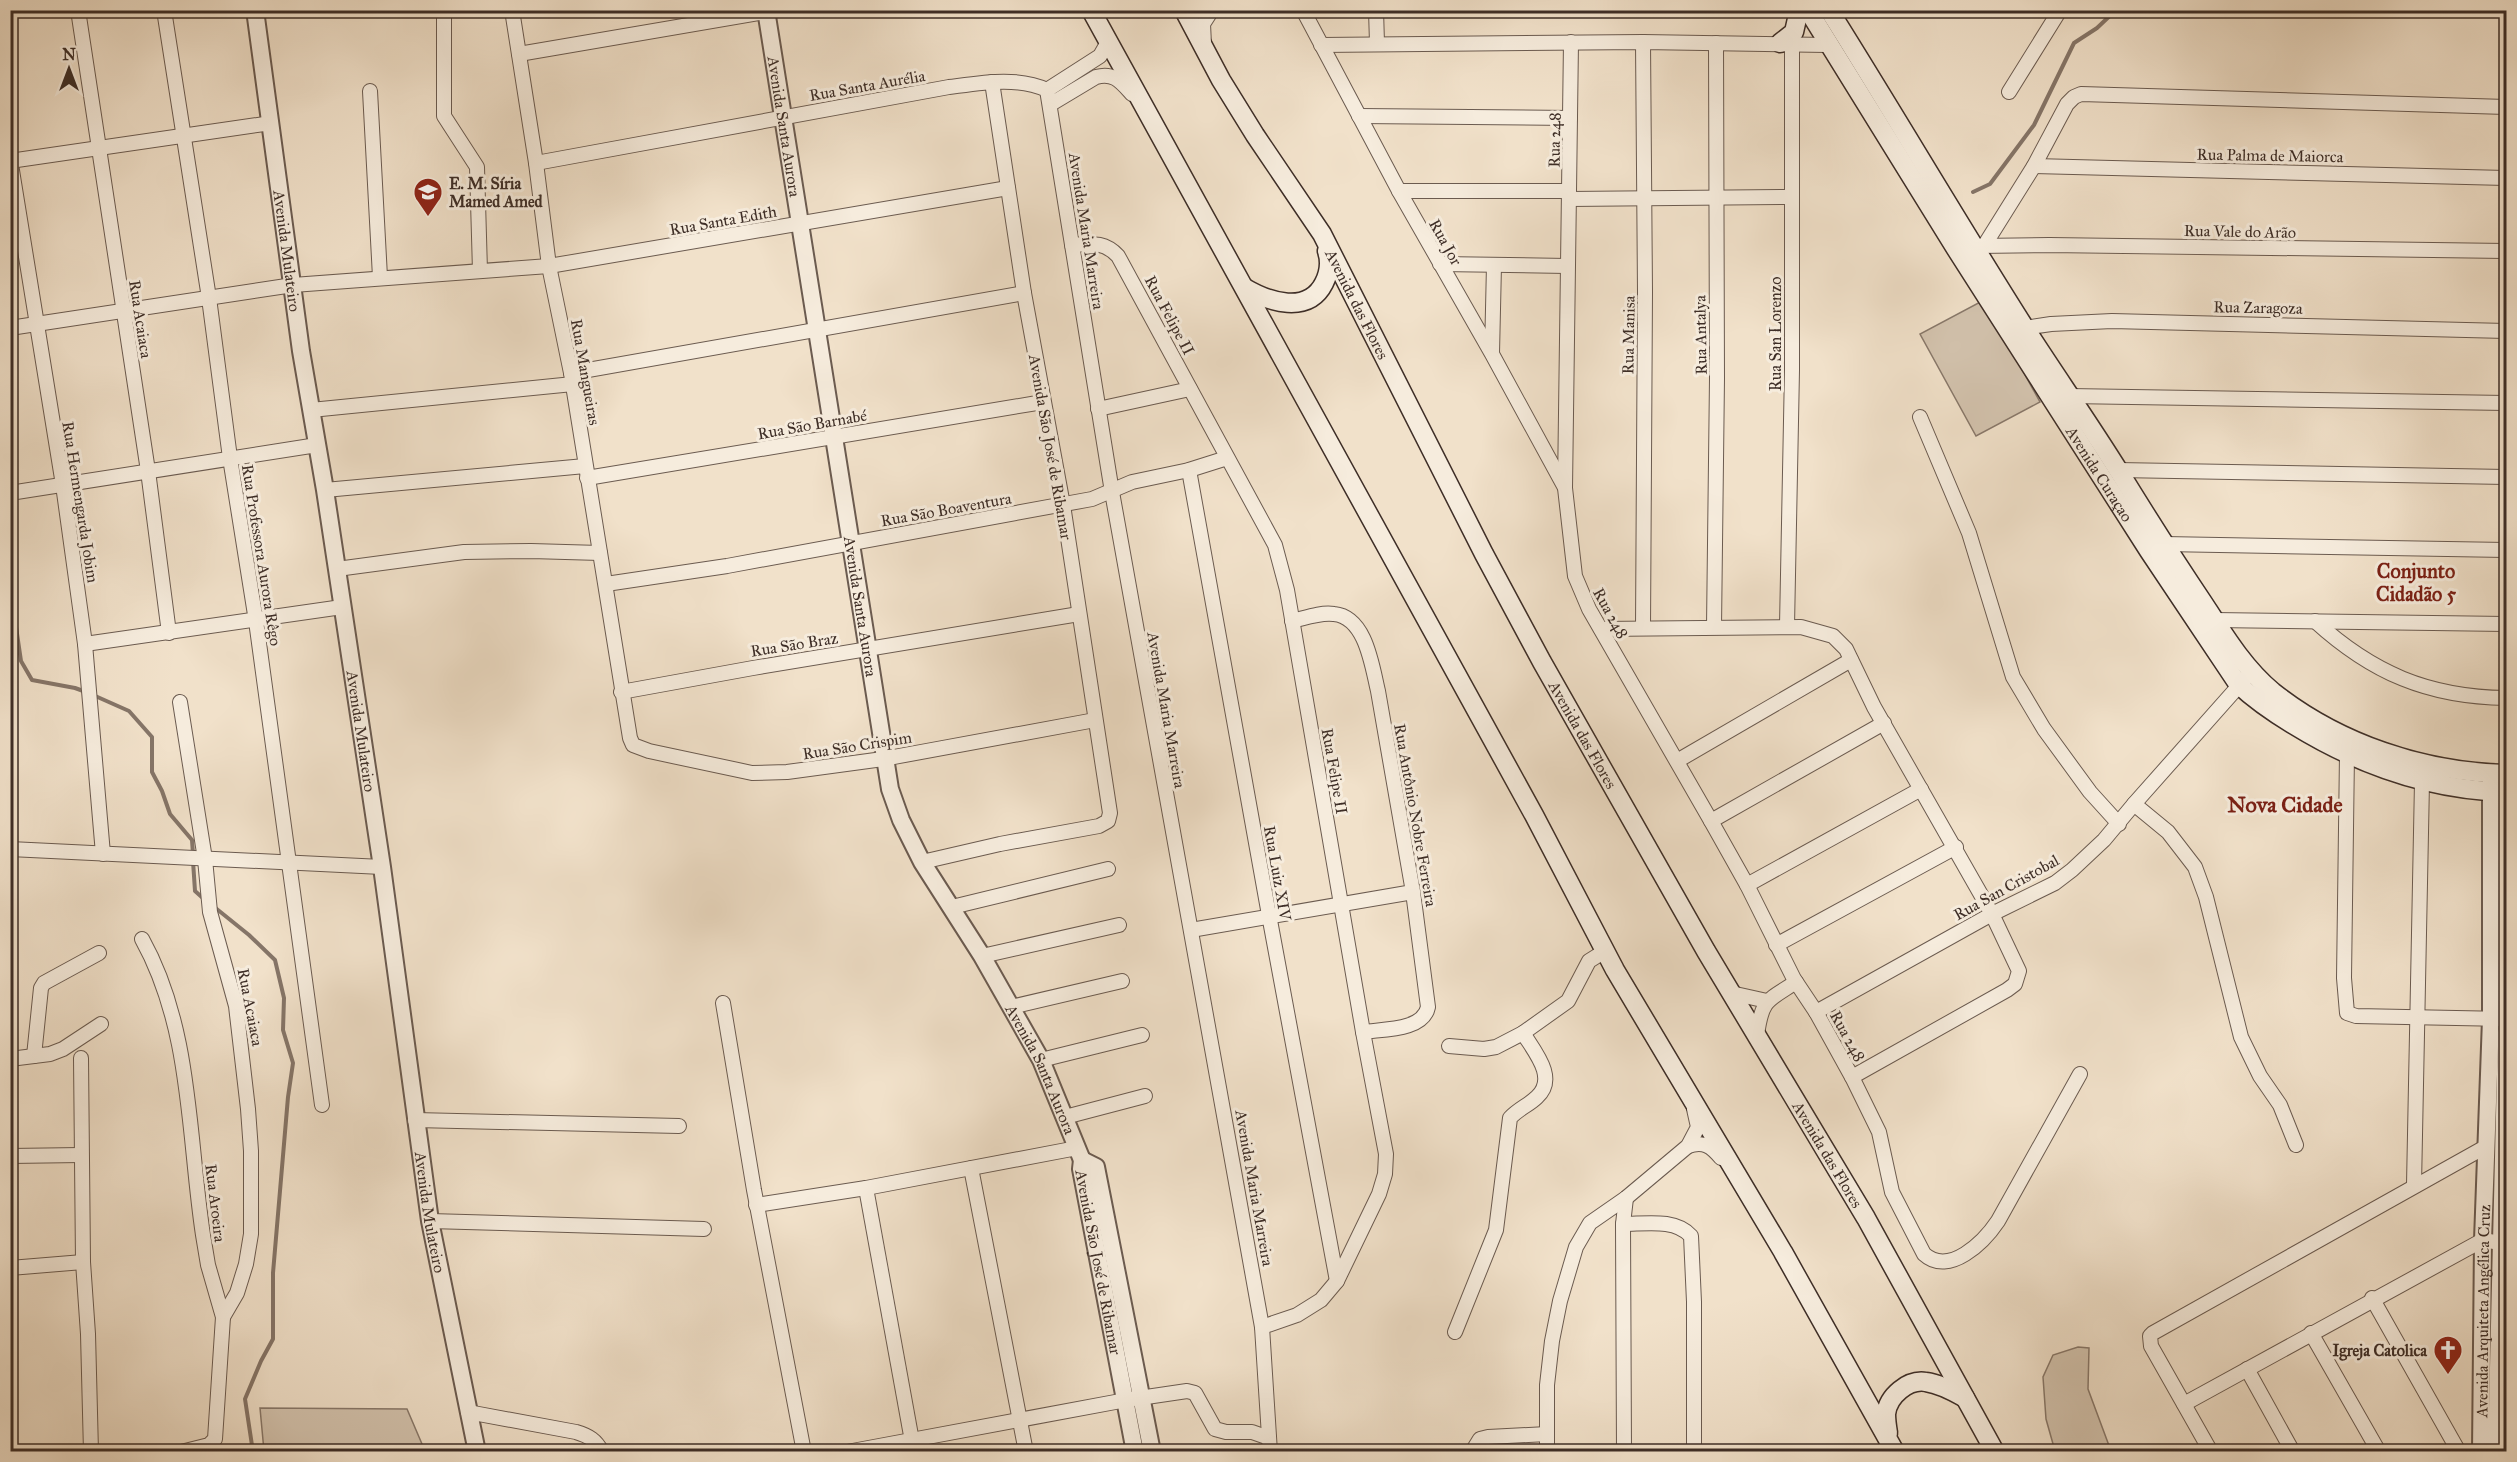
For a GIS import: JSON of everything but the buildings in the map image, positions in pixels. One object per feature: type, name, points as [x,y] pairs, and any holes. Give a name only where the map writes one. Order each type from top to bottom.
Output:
[{"type":"main road","points":[[1090,10],[1154,122],[1529,805],[1605,951],[1692,1103],[1783,1252],[1892,1445]]},
{"type":"main road","name":"Avenida das Flores","points":[[1184,10],[1255,135],[1322,234],[1484,554],[1542,662],[1731,993],[1866,1218],[1995,1452]]},
{"type":"main road","points":[[1786,43],[1794,32],[1798,10]]},
{"type":"main road","name":"Avenida Curaçao","points":[[1808,10],[1827,45],[1979,246],[2016,329],[2070,396],[2238,655],[2274,692],[2297,709],[2347,738],[2378,751],[2499,783]]},
{"type":"main road","name":"Avenida Curaçao","points":[[1829,10],[1902,146],[2156,561],[2238,684],[2250,696],[2289,722],[2348,754],[2422,782],[2499,783]]},
{"type":"main road","points":[[1245,288],[1264,299],[1284,303],[1309,301],[1320,290],[1328,276],[1330,260],[1322,234]]},
{"type":"main road","points":[[1892,1445],[1886,1412],[1894,1396],[1905,1385],[1924,1381],[1941,1386],[1965,1398]]},
{"type":"street","name":"Rua Acaiaca","points":[[78,10],[148,471],[169,633]]},
{"type":"street","name":"Rua Professora Aurora Rêgo","points":[[164,10],[256,621],[322,1105]]},
{"type":"street","name":"Avenida Mulateiro","points":[[255,10],[311,410],[382,867],[430,1221],[477,1452]]},
{"type":"street","points":[[444,10],[444,116],[477,167],[480,271]]},
{"type":"street","name":"Rua Mangueiras","points":[[512,10],[536,163],[549,266],[572,378],[630,738]]},
{"type":"street","name":"Rua Jor","points":[[1303,10],[1399,191],[1565,488]]},
{"type":"street","points":[[1376,10],[1377,43]]},
{"type":"street","points":[[2009,92],[2060,10]]},
{"type":"street","points":[[519,54],[770,11]]},
{"type":"street","name":"Avenida Santa Aurora","points":[[770,11],[833,436],[890,789],[897,810],[922,862],[982,957],[1041,1060],[1079,1154]]},
{"type":"street","points":[[1206,52],[1202,34],[1203,24],[1210,11]]},
{"type":"street","points":[[1108,42],[1100,56],[1047,90],[1051,104],[1096,76],[1105,74],[1114,76],[1133,94],[1154,122]]},
{"type":"street","points":[[1321,45],[1571,42],[1827,45]]},
{"type":"street","name":"Rua 248","points":[[1571,42],[1565,488],[1575,576],[1581,593],[1600,629],[1711,821],[1747,885],[1796,982],[1816,1012],[1852,1077],[1879,1132],[1892,1192],[1924,1254],[1930,1260],[1948,1261],[1986,1239],[2080,1074]]},
{"type":"street","name":"Rua Manisa","points":[[1642,628],[1643,42]]},
{"type":"street","name":"Rua Antalya","points":[[1714,627],[1717,378],[1716,43]]},
{"type":"street","name":"Rua San Lorenzo","points":[[1786,43],[1791,197],[1792,370],[1787,626]]},
{"type":"street","name":"Rua Santa Aurélia","points":[[536,163],[949,87],[992,82],[1031,84],[1047,90]]},
{"type":"street","name":"Avenida São José de Ribamar","points":[[922,862],[1000,844],[1099,826],[1108,821],[1110,813],[1063,505],[1024,293],[992,82]]},
{"type":"street","points":[[370,91],[380,277]]},
{"type":"street","points":[[1979,246],[2034,166],[2067,104],[2081,94],[2506,107]]},
{"type":"street","name":"Avenida Maria Marreira","points":[[1051,104],[1112,492],[1262,1327],[1270,1445]]},
{"type":"street","points":[[1359,116],[1570,118]]},
{"type":"street","points":[[11,160],[271,123]]},
{"type":"street","name":"Rua Hermengarda Jobim","points":[[11,160],[63,485],[85,644],[103,854]]},
{"type":"street","name":"Rua Palma de Maiorca","points":[[2034,166],[2506,178]]},
{"type":"street","name":"Rua Santa Edith","points":[[293,285],[549,266],[1008,188]]},
{"type":"street","points":[[1399,191],[1644,198],[1791,197]]},
{"type":"street","name":"Rua Felipe II","points":[[1072,245],[1101,244],[1110,248],[1118,256],[1275,545],[1285,579],[1386,1154],[1385,1174],[1379,1194],[1337,1281],[1321,1300],[1297,1315],[1262,1327]]},
{"type":"street","name":"Rua Vale do Arão","points":[[1979,246],[2049,244],[2506,251]]},
{"type":"street","points":[[1440,264],[1567,266]]},
{"type":"street","points":[[1492,354],[1494,265]]},
{"type":"street","points":[[10,328],[293,285]]},
{"type":"street","points":[[311,410],[572,378],[1024,293]]},
{"type":"street","name":"Rua Zaragoza","points":[[2016,329],[2112,321],[2506,331]]},
{"type":"street","points":[[1098,409],[1190,389]]},
{"type":"street","points":[[2070,396],[2506,403]]},
{"type":"street","name":"Rua São Barnabé","points":[[325,490],[586,472],[833,436],[1043,402]]},
{"type":"street","points":[[1920,417],[1970,533],[2013,677],[2044,729],[2090,792],[2119,824]]},
{"type":"street","points":[[10,493],[317,445]]},
{"type":"street","name":"Rua São Boaventura","points":[[606,584],[727,566],[1063,505],[1092,499],[1132,482],[1190,470],[1227,458]]},
{"type":"street","name":"Rua Luiz XIV","points":[[1190,470],[1337,1281]]},
{"type":"street","points":[[2118,470],[2506,477]]},
{"type":"street","points":[[2164,544],[2506,550]]},
{"type":"street","points":[[337,569],[464,552],[600,553]]},
{"type":"street","points":[[85,644],[342,607]]},
{"type":"street","name":"Rua São Braz","points":[[621,692],[1079,614]]},
{"type":"street","name":"Rua Antônio Nobre Ferreira","points":[[1292,621],[1315,615],[1334,614],[1347,618],[1356,627],[1363,640],[1378,691],[1413,892],[1427,1014],[1418,1023],[1363,1032]]},
{"type":"street","points":[[2214,620],[2506,624]]},
{"type":"street","points":[[2315,621],[2341,645],[2364,661],[2398,679],[2442,692],[2506,698]]},
{"type":"street","points":[[1600,629],[1787,626],[1825,632],[1840,641],[1851,660],[1921,789],[1956,847],[2019,971],[2015,984],[2007,990],[1852,1077]]},
{"type":"street","points":[[1677,761],[1851,660]]},
{"type":"street","name":"Rua San Cristobal","points":[[1816,1012],[1992,914],[2055,883],[2119,824],[2133,804],[2252,670]]},
{"type":"street","name":"Rua Acaiaca","points":[[180,702],[205,859],[210,912],[236,1006],[245,1067],[251,1151],[251,1234],[246,1264],[237,1293],[223,1317]]},
{"type":"street","name":"Rua São Crispim","points":[[630,738],[633,745],[639,748],[752,772],[788,772],[884,759],[1095,720]]},
{"type":"street","points":[[1711,821],[1884,723]]},
{"type":"street","points":[[2348,754],[2344,978],[2346,1013],[2356,1016],[2499,1019]]},
{"type":"street","points":[[2414,1185],[2422,782]]},
{"type":"street","name":"Avenida Arquiteta Angélica Cruz","points":[[2481,1452],[2483,1240],[2487,1146],[2499,1019],[2499,783]]},
{"type":"street","points":[[1747,885],[1921,789]]},
{"type":"street","points":[[2133,804],[2168,832],[2195,867],[2206,897],[2241,1037],[2260,1076],[2280,1105],[2296,1145]]},
{"type":"street","points":[[1776,945],[1956,847]]},
{"type":"street","points":[[10,849],[382,867]]},
{"type":"street","points":[[951,907],[1108,869]]},
{"type":"street","points":[[1191,930],[1413,892]]},
{"type":"street","points":[[982,957],[1119,925]]},
{"type":"street","name":"Rua Aroeira","points":[[142,939],[157,966],[178,1040],[200,1216],[208,1265],[223,1317],[215,1438],[209,1445],[181,1452]]},
{"type":"street","points":[[1449,1046],[1484,1049],[1496,1047],[1523,1033],[1568,1001],[1589,961],[1605,951]]},
{"type":"street","points":[[34,1056],[41,988],[44,983],[99,953]]},
{"type":"street","points":[[1011,1007],[1122,981]]},
{"type":"street","points":[[1757,1035],[1760,1018],[1767,1001],[1796,982]]},
{"type":"street","points":[[1731,993],[1767,1001]]},
{"type":"street","points":[[723,1003],[756,1205],[804,1452]]},
{"type":"street","points":[[10,1059],[50,1054],[63,1049],[101,1024]]},
{"type":"street","points":[[1455,1332],[1496,1230],[1510,1118],[1539,1096],[1545,1082],[1547,1073],[1523,1033]]},
{"type":"street","name":"Avenida Arquiteta Angélica Cruz","points":[[2496,1452],[2504,1244],[2506,1033]]},
{"type":"street","points":[[1041,1060],[1142,1035]]},
{"type":"street","points":[[81,1058],[83,1262],[88,1334],[91,1452]]},
{"type":"street","points":[[1065,1117],[1145,1096]]},
{"type":"street","points":[[1547,1452],[1547,1385],[1552,1341],[1560,1301],[1576,1247],[1590,1223],[1626,1198],[1688,1146],[1698,1127],[1692,1103]]},
{"type":"street","points":[[416,1120],[679,1126]]},
{"type":"street","points":[[1688,1146],[1698,1143],[1708,1145],[1733,1172]]},
{"type":"street","points":[[2211,1452],[2151,1346],[2150,1336],[2414,1185],[2487,1146]]},
{"type":"street","points":[[756,1205],[866,1188],[971,1168],[1079,1154]]},
{"type":"street","name":"Avenida São José de Ribamar","points":[[1079,1154],[1096,1167],[1134,1399],[1135,1452]]},
{"type":"street","points":[[10,1156],[81,1155]]},
{"type":"street","points":[[971,1168],[1026,1452]]},
{"type":"street","points":[[866,1188],[913,1446]]},
{"type":"street","points":[[1624,1452],[1623,1224],[1626,1198]]},
{"type":"street","points":[[430,1221],[704,1229]]},
{"type":"street","points":[[1623,1224],[1667,1224],[1685,1229],[1691,1236],[1694,1302],[1694,1452]]},
{"type":"street","points":[[2184,1404],[2372,1298],[2483,1240],[2504,1244]]},
{"type":"street","points":[[10,1268],[83,1262]]},
{"type":"street","points":[[2372,1298],[2459,1452]]},
{"type":"street","points":[[2311,1333],[2379,1452]]},
{"type":"street","points":[[2247,1369],[2293,1452]]},
{"type":"street","points":[[847,1452],[913,1446],[1020,1420],[1178,1392],[1196,1393],[1215,1429],[1226,1432],[1252,1432],[1270,1445]]},
{"type":"street","name":"Avenida São José de Ribamar","points":[[1134,1399],[1152,1452]]},
{"type":"street","points":[[468,1412],[576,1432],[588,1436],[597,1443],[602,1452]]},
{"type":"street","points":[[1472,1452],[1480,1439],[1488,1437],[1547,1434]]},
{"type":"shaded area","points":[[1984,300],[2040,402],[1976,436],[1920,334]]},
{"type":"shaded area","points":[[2499,799],[2506,801],[2502,1012],[2499,1012]]},
{"type":"shaded area","points":[[2078,1347],[2089,1348],[2088,1389],[2111,1451],[2055,1451],[2046,1419],[2043,1377],[2053,1355]]},
{"type":"shaded area","points":[[260,1408],[407,1409],[425,1451],[264,1451]]},
{"type":"waterway","points":[[1973,192],[1990,184],[2034,125],[2074,43],[2097,28],[2116,10]]},
{"type":"waterway","points":[[10,586],[21,661],[32,680],[86,692]]},
{"type":"waterway","points":[[93,695],[129,711],[152,737],[152,772],[170,814],[192,840],[193,854]]},
{"type":"waterway","points":[[193,861],[195,891],[205,900]]},
{"type":"waterway","points":[[213,906],[275,960],[284,998],[283,1030],[293,1063],[273,1273],[273,1339],[245,1399],[253,1452]]},
{"type":"place","name":"E. M. Síria Mamed Amed","points":[[428,218]]},
{"type":"place","name":"Igreja Catolica","points":[[2448,1376]]},
{"type":"district","name":"Conjunto Cidadão 5","points":[[2416,582]]},
{"type":"district","name":"Nova Cidade","points":[[2285,804]]}]
